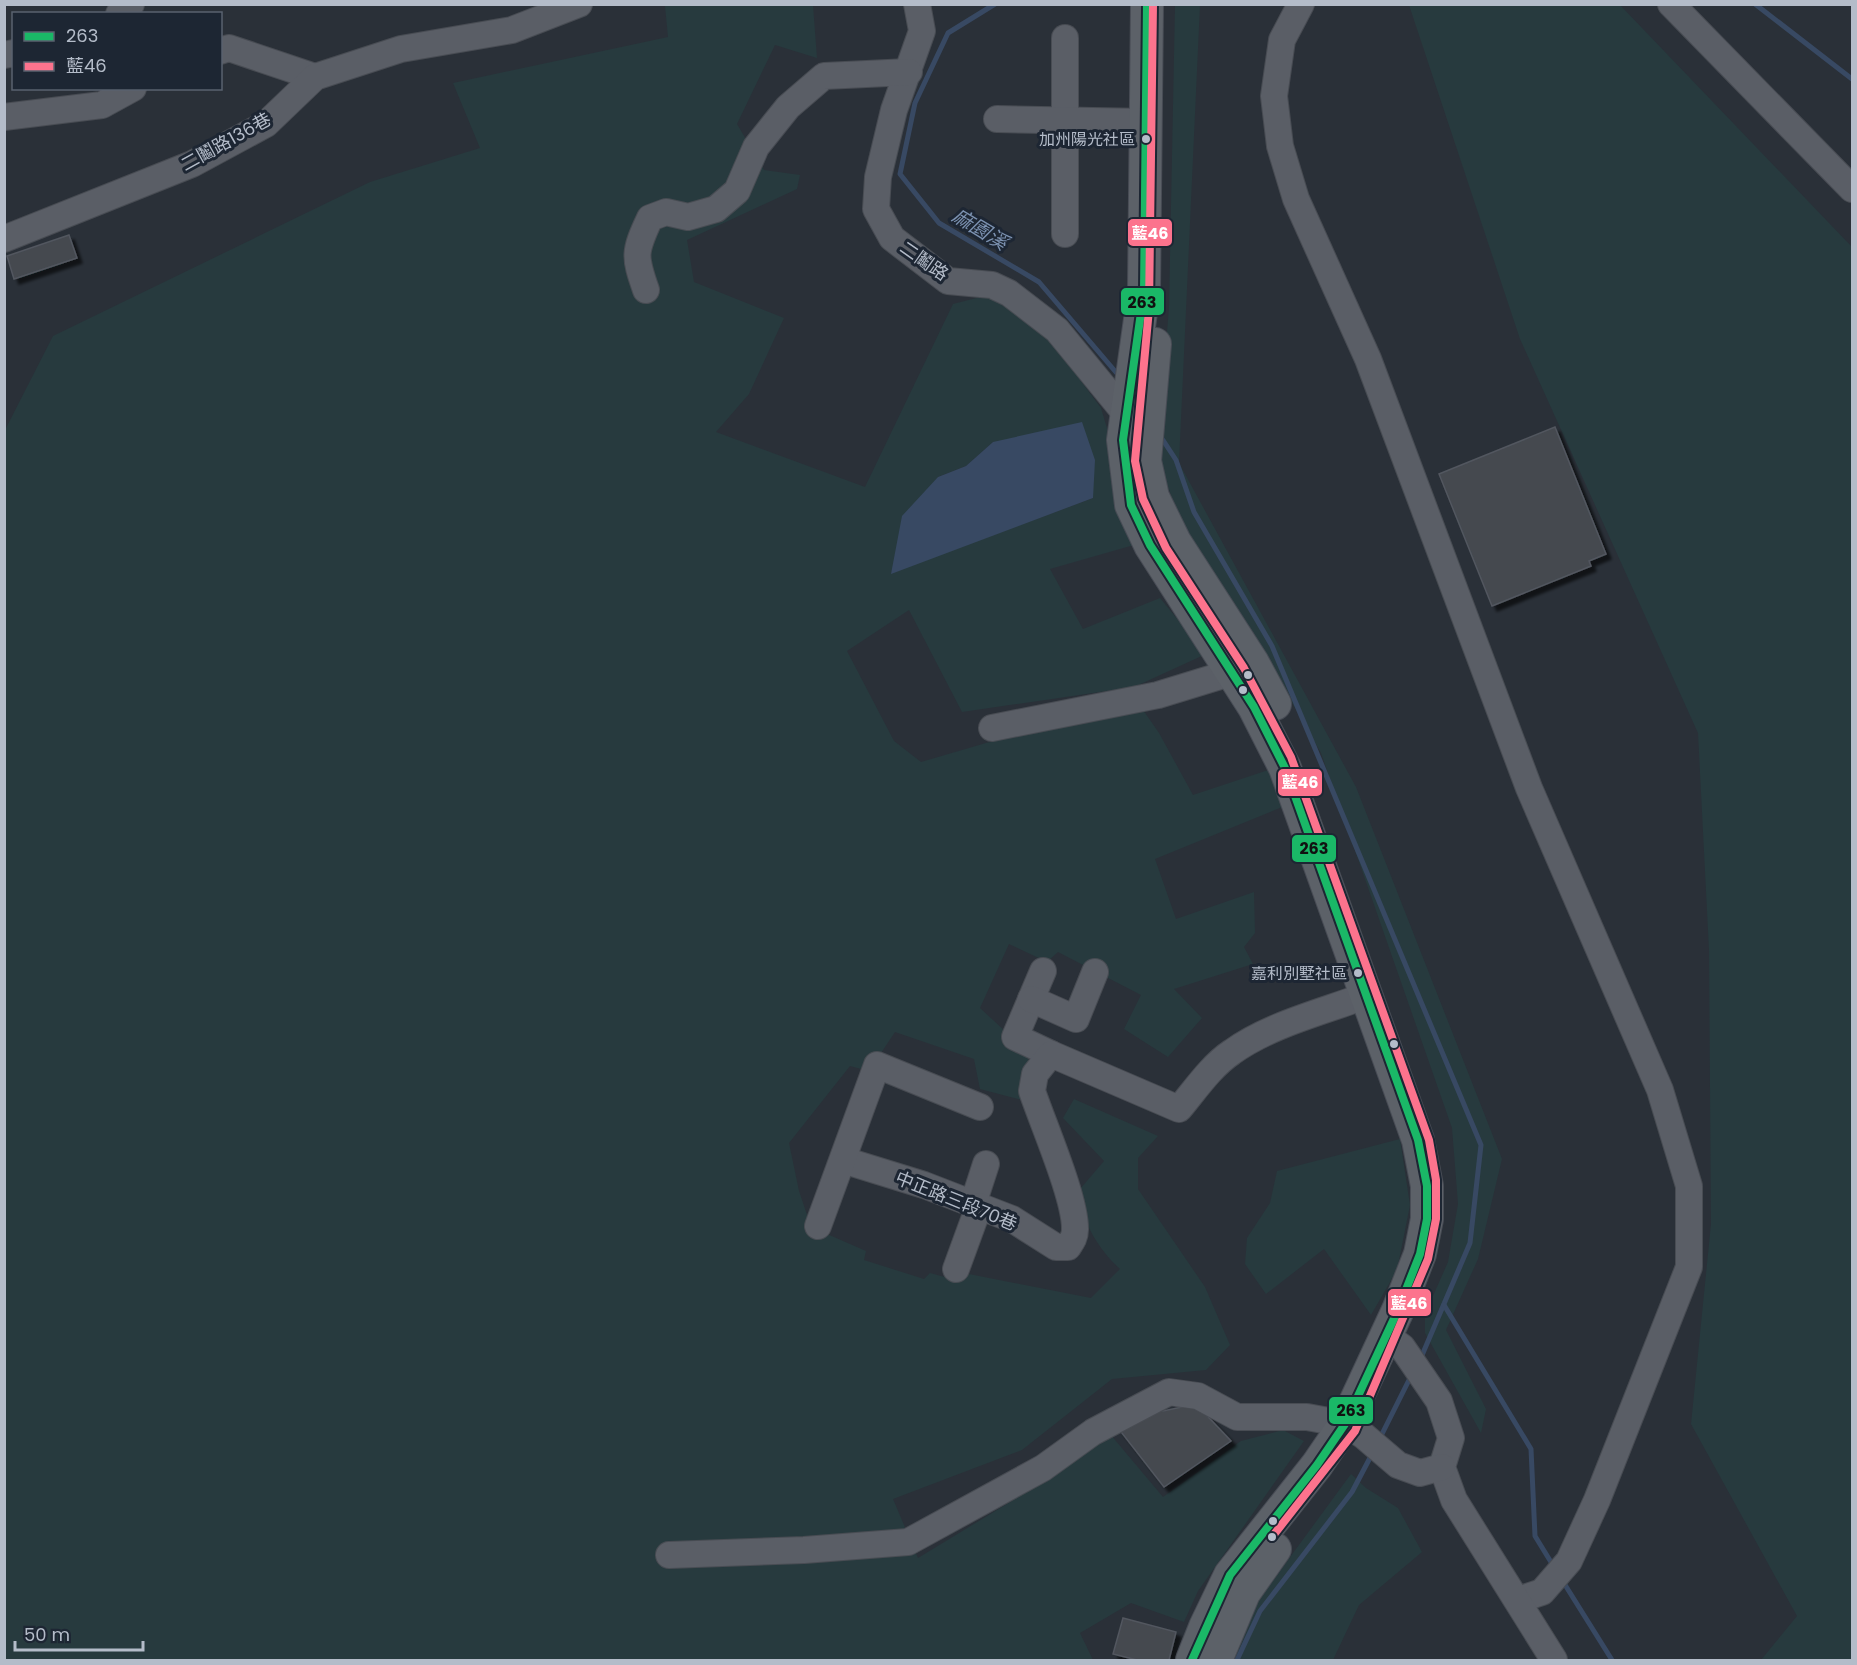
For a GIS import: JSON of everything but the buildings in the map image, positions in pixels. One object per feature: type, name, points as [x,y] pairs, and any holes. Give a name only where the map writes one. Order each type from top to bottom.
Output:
[{"type":"main road","points":[[1147,4],[1144,291],[1137,414],[1153,497],[1175,542],[1253,663],[1301,753],[1439,1137],[1446,1179],[1446,1221],[1437,1262],[1394,1342],[1355,1430],[1244,1593],[1216,1660]]},
{"type":"main road","points":[[1164,4],[1159,310],[1137,414],[1123,440],[1131,505],[1150,545],[1233,672],[1285,768],[1418,1140],[1427,1186],[1426,1219],[1420,1254],[1394,1342]]},
{"type":"main road","points":[[1192,1660],[1230,1575],[1317,1465],[1355,1430]]},
{"type":"street","name":"二鬮路136巷","points":[[4,239],[192,164],[266,124],[315,76],[401,49],[512,30],[579,4]]},
{"type":"street","name":"二鬮路","points":[[917,4],[922,31],[894,110],[878,177],[876,208],[892,238],[948,281],[992,285],[1009,293],[1057,330],[1137,414]]},
{"type":"street","points":[[1301,4],[1282,40],[1274,96],[1280,146],[1296,199],[1368,359],[1529,788],[1660,1089],[1689,1186],[1689,1267],[1597,1500],[1569,1561],[1542,1592],[1518,1600]]},
{"type":"street","points":[[1671,4],[1852,189]]},
{"type":"street","points":[[1065,38],[1065,234]]},
{"type":"street","points":[[222,50],[229,48],[315,76]]},
{"type":"street","points":[[646,290],[635,260],[640,240],[650,218],[666,212],[688,217],[716,209],[737,190],[756,147],[788,107],[824,76],[909,72]]},
{"type":"street","points":[[4,117],[102,105],[129,90]]},
{"type":"street","points":[[997,119],[1146,122]]},
{"type":"street","points":[[992,728],[1158,695],[1233,672]]},
{"type":"street","points":[[1043,971],[1015,1037],[1179,1110],[1202,1081],[1231,1052],[1290,1024],[1367,995]]},
{"type":"street","points":[[1030,999],[1076,1019],[1095,972]]},
{"type":"street","name":"中正路三段70巷","points":[[843,1160],[924,1185],[976,1205],[1012,1219],[1056,1247],[1068,1247],[1073,1240],[1075,1228],[1070,1200],[1032,1091],[1035,1074],[1051,1054]]},
{"type":"street","points":[[818,1226],[877,1065],[980,1107]]},
{"type":"street","points":[[956,1269],[986,1164]]},
{"type":"street","points":[[1394,1342],[1439,1401],[1451,1438],[1442,1467],[1454,1500],[1554,1660]]},
{"type":"street","points":[[669,1555],[804,1550],[908,1542],[1043,1468],[1093,1432],[1169,1392],[1198,1396],[1237,1417],[1307,1417],[1355,1430],[1398,1465],[1420,1473],[1442,1467]]},
{"type":"green space","points":[[813,5],[817,58],[775,45],[737,124],[764,170],[800,175],[797,189],[687,240],[694,282],[784,318],[749,394],[716,432],[865,487],[953,304],[988,295],[1049,338],[1101,408],[1141,543],[1050,569],[1083,629],[1160,598],[1206,654],[1134,687],[962,712],[909,610],[847,651],[894,741],[921,762],[986,743],[1141,707],[1159,733],[1193,795],[1274,768],[1287,805],[1155,859],[1176,919],[1254,892],[1255,933],[1244,947],[1253,964],[1174,989],[1202,1018],[1168,1057],[1124,1029],[1141,995],[1058,952],[1047,962],[1009,944],[980,1008],[1006,1032],[1033,1065],[1022,1100],[980,1089],[974,1059],[895,1032],[869,1071],[850,1066],[789,1143],[799,1191],[811,1227],[866,1251],[864,1260],[924,1279],[930,1273],[959,1281],[969,1274],[1091,1298],[1120,1269],[1104,1252],[1093,1235],[1075,1195],[1104,1161],[1063,1118],[1074,1099],[1158,1136],[1138,1158],[1138,1189],[1205,1287],[1230,1345],[1206,1370],[1112,1379],[1022,1450],[893,1499],[918,1558],[1053,1476],[1110,1434],[1163,1497],[1241,1441],[1283,1430],[1304,1441],[1198,1591],[1184,1622],[1131,1603],[1080,1633],[1093,1660],[5,1660],[4,432],[53,336],[370,182],[480,148],[453,83],[668,37],[665,6]],"holes":[[[993,442],[1093,498],[891,573],[938,477],[966,466]]]},
{"type":"green space","points":[[1175,5],[1200,5],[1179,463],[1356,787],[1502,1159],[1478,1259],[1446,1330],[1486,1409],[1481,1433],[1425,1333],[1425,1314],[1448,1262],[1458,1204],[1452,1128],[1321,753],[1262,651],[1187,539],[1157,457],[1169,307]]},
{"type":"green space","points":[[1409,5],[1620,5],[1852,247],[1852,1660],[1761,1660],[1797,1616],[1691,1424],[1711,1224],[1709,950],[1698,733],[1520,339]]},
{"type":"green space","points":[[1400,1139],[1410,1205],[1397,1270],[1371,1315],[1324,1249],[1266,1294],[1245,1264],[1247,1238],[1270,1203],[1277,1171]]},
{"type":"green space","points":[[1351,1474],[1366,1488],[1398,1508],[1422,1552],[1359,1605],[1333,1660],[1233,1660],[1252,1609]]},
{"type":"water","points":[[1082,422],[1095,460],[1093,498],[891,574],[902,516],[938,477],[966,466],[993,442]]},
{"type":"waterway","name":"麻園溪","points":[[995,4],[948,33],[915,103],[900,174],[939,223],[1039,282],[1120,377]]},
{"type":"waterway","points":[[1755,4],[1852,79]]},
{"type":"waterway","points":[[1159,434],[1176,460],[1194,512],[1272,646],[1481,1145],[1470,1243],[1420,1360]]},
{"type":"waterway","points":[[1444,1305],[1531,1449],[1535,1536],[1554,1567]]},
{"type":"waterway","points":[[1379,1440],[1411,1376]]},
{"type":"waterway","points":[[1237,1660],[1260,1611],[1352,1492],[1372,1454]]},
{"type":"waterway","points":[[1562,1580],[1612,1660]]},
{"type":"transit line","name":"263","points":[[1147,4],[1144,291],[1123,440],[1131,505],[1150,545],[1254,707],[1285,768],[1418,1140],[1427,1186],[1427,1219],[1420,1254],[1398,1310],[1345,1424],[1317,1465],[1230,1575],[1192,1660]]},
{"type":"transit line","name":"藍46","points":[[1153,4],[1149,309],[1135,461],[1143,499],[1166,548],[1244,668],[1291,757],[1429,1140],[1436,1180],[1436,1219],[1428,1259],[1355,1431],[1272,1537]]},
{"type":"place","name":"加州陽光社區","points":[[1146,139]]},
{"type":"place","name":"嘉利別墅社區","points":[[1358,973]]}]
